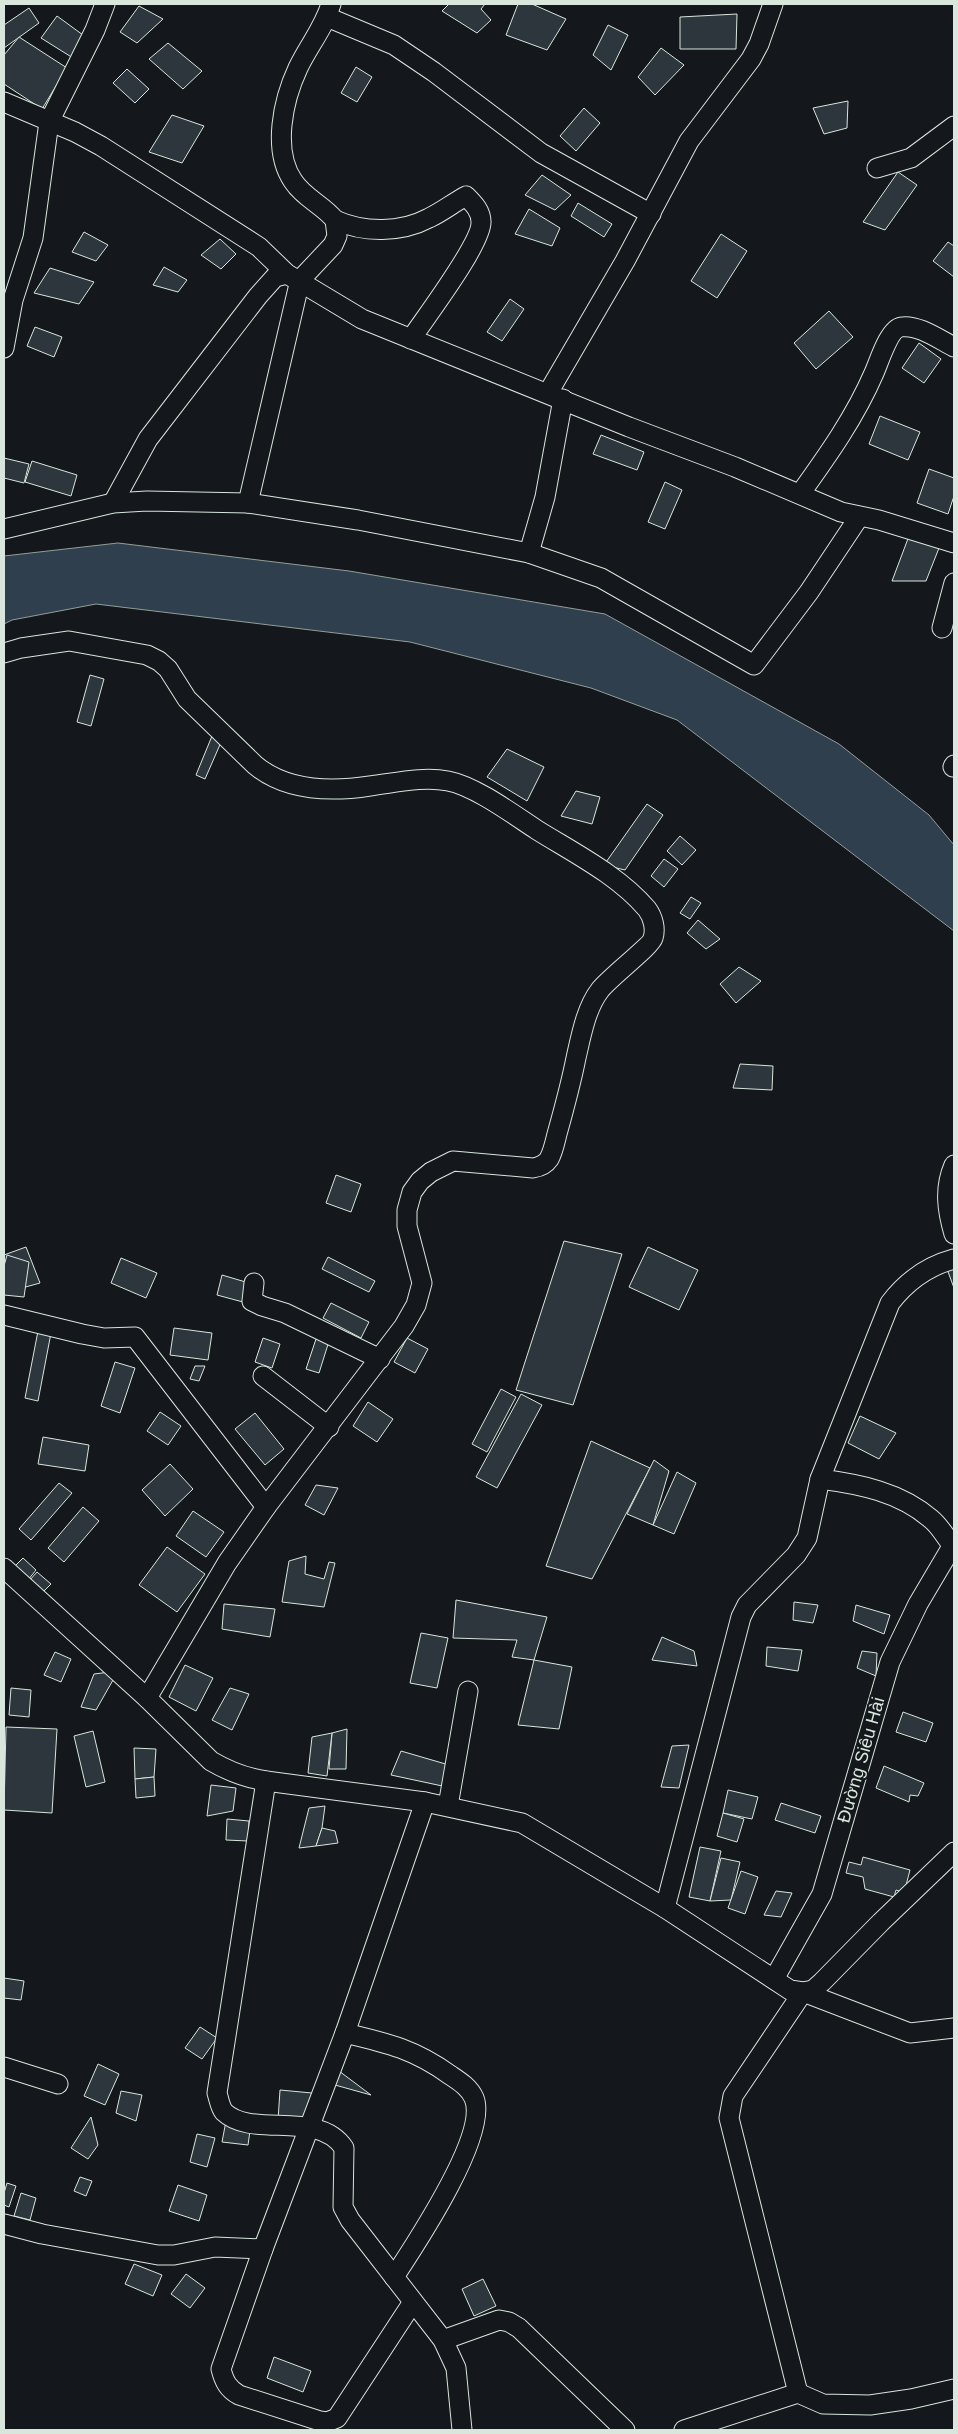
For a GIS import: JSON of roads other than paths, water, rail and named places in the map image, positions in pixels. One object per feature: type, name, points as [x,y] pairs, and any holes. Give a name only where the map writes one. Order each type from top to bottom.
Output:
[{"type":"street","points":[[4,348],[13,300],[30,255],[49,122],[95,30],[105,4]]},
{"type":"street","points":[[529,553],[545,497],[555,396],[688,141],[751,59],[759,44],[774,4]]},
{"type":"street","points":[[411,338],[471,249],[482,224],[477,206],[466,196],[430,218],[399,230],[363,228],[335,220],[294,182],[286,169],[282,152],[284,125],[291,87],[298,67],[320,33],[329,10],[394,45],[434,72],[541,153],[651,214]]},
{"type":"street","points":[[4,102],[76,132],[101,146],[260,247],[294,277],[362,319],[842,512],[879,520],[954,543]]},
{"type":"street","points":[[877,168],[911,158],[954,126]]},
{"type":"street","points":[[248,503],[294,277],[333,245],[337,236],[335,220]]},
{"type":"street","points":[[113,504],[140,454],[160,423],[258,296],[275,277],[294,277]]},
{"type":"street","points":[[800,494],[849,423],[863,398],[889,338],[896,329],[901,327],[914,329],[954,347]]},
{"type":"street","points":[[4,528],[113,504],[148,501],[248,503],[358,520],[529,553],[601,578],[754,665],[809,592],[859,517]]},
{"type":"street","points":[[942,628],[954,583]]},
{"type":"street","points":[[4,653],[69,641],[146,655],[159,661],[168,669],[186,699],[265,773],[289,783],[320,789],[359,788],[418,780],[451,781],[504,808],[612,878],[647,910],[654,928],[651,943],[613,974],[599,992],[592,1006],[580,1040],[552,1154],[546,1164],[533,1168],[453,1161],[431,1172],[420,1181],[412,1192],[407,1210],[407,1226],[422,1283],[416,1305],[404,1326],[329,1427],[266,1507],[204,1598],[147,1698]]},
{"type":"street","points":[[954,1164],[947,1194],[954,1234]]},
{"type":"street","points":[[665,1908],[741,1617],[746,1605],[796,1555],[807,1538],[820,1479],[890,1303],[901,1288],[912,1278],[954,1259]]},
{"type":"street","points":[[254,1283],[252,1301],[285,1313],[380,1358]]},
{"type":"street","points":[[4,1315],[104,1338],[136,1337],[266,1507]]},
{"type":"street","points":[[262,1376],[329,1427]]},
{"type":"street","points":[[820,1479],[864,1485],[893,1496],[932,1520],[953,1545]]},
{"type":"street","name":"Đường Siêu Hài","points":[[774,1979],[822,1894],[890,1662],[918,1604],[953,1545]]},
{"type":"street","points":[[4,1568],[147,1698],[211,1760],[232,1772],[266,1781],[448,1806],[522,1823],[665,1908],[790,1990],[803,1992],[910,2033],[954,2028]]},
{"type":"street","points":[[448,1806],[468,1691]]},
{"type":"street","points":[[266,1781],[217,2094],[224,2111],[243,2121],[309,2128],[332,2136],[344,2148],[342,2207],[394,2278],[443,2340],[456,2368],[462,2430]]},
{"type":"street","points":[[413,2302],[337,2418],[332,2422],[320,2421],[239,2395],[227,2385],[221,2369],[263,2249],[345,2033],[425,1802]]},
{"type":"street","points":[[798,2393],[729,2118],[733,2096],[803,1992],[813,1990],[822,1982],[954,1852]]},
{"type":"street","points":[[345,2033],[401,2047],[438,2066],[468,2088],[474,2099],[477,2111],[474,2126],[445,2197],[394,2278]]},
{"type":"street","points":[[4,2067],[58,2084]]},
{"type":"street","points":[[4,2224],[42,2234],[158,2255],[174,2255],[215,2247],[263,2249]]},
{"type":"street","points":[[443,2340],[499,2320],[509,2322],[519,2328],[625,2430]]},
{"type":"street","points":[[684,2430],[798,2393],[823,2404],[870,2405],[911,2399],[954,2389]]},
{"type":"water","points":[[118,543],[349,571],[605,614],[839,744],[929,815],[954,845],[954,931],[677,720],[591,688],[410,642],[96,604],[12,620],[4,624],[4,556]]}]
